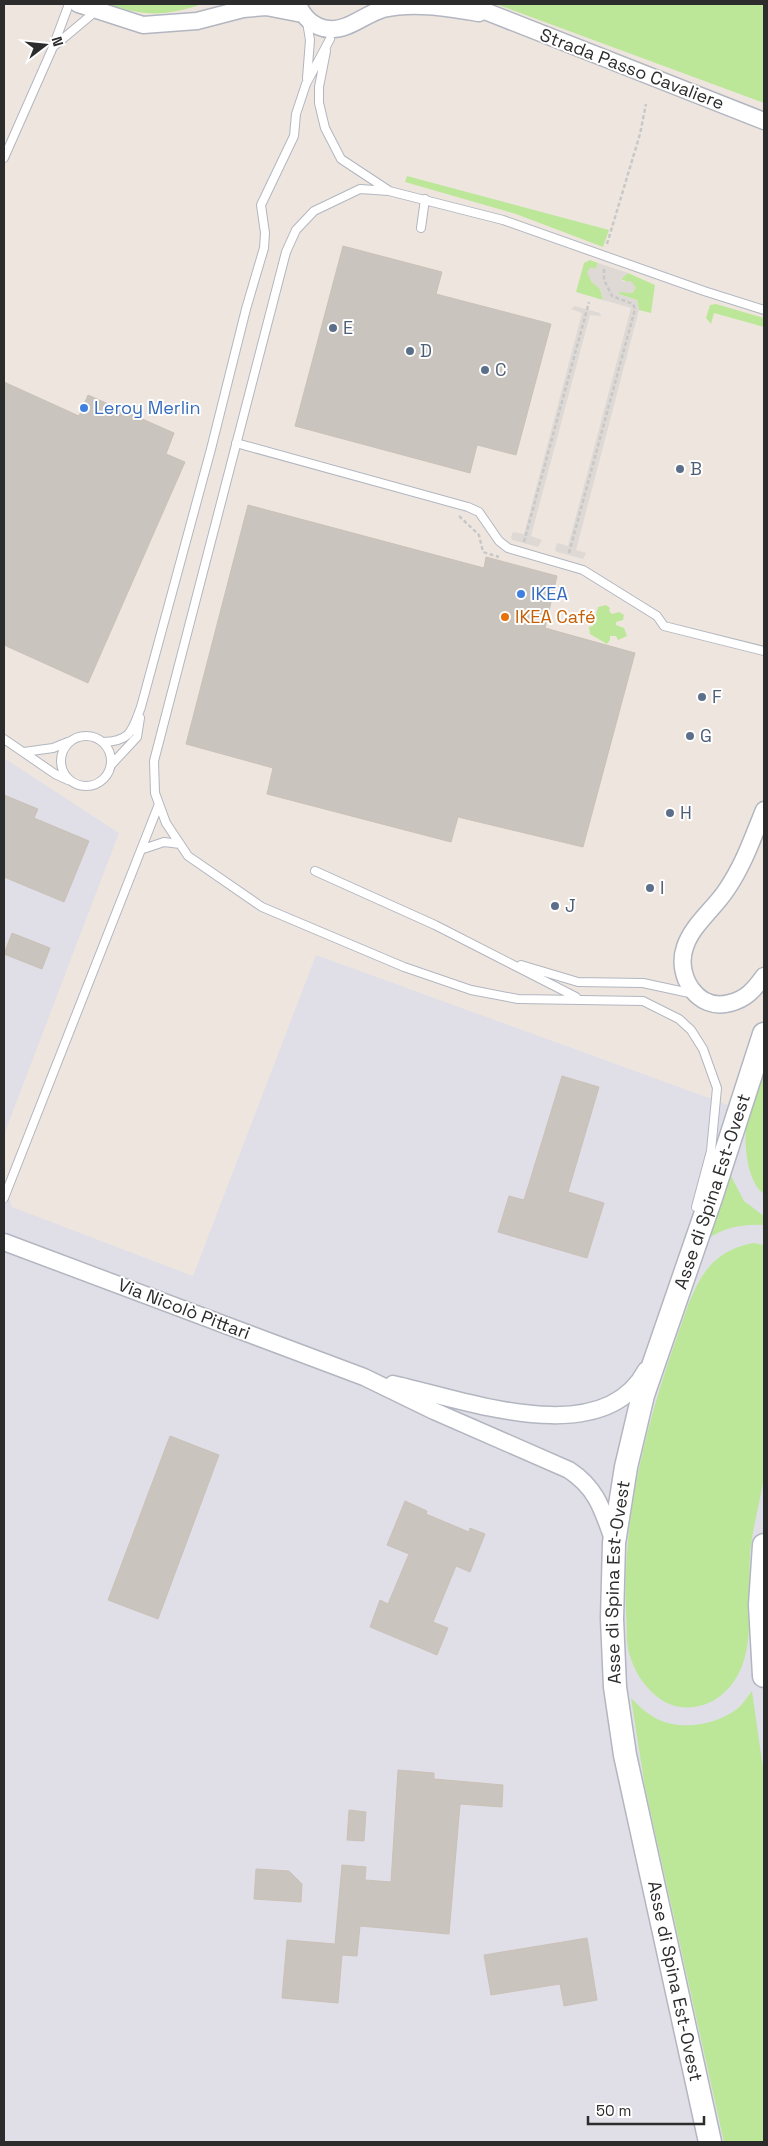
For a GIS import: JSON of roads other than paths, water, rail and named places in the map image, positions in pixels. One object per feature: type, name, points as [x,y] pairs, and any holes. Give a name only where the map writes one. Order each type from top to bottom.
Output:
[{"type":"main road","name":"Asse di Spina Est-Ovest","points":[[710,2142],[625,1755],[615,1687],[612,1619],[614,1543],[626,1467],[640,1404],[764,1034]]},
{"type":"main road","points":[[764,1545],[760,1605],[764,1676]]},
{"type":"street","points":[[78,4],[143,25],[197,21],[266,6],[302,12],[319,27],[335,33],[355,20],[385,9],[420,6],[501,17]]},
{"type":"street","points":[[164,24],[225,4]]},
{"type":"street","points":[[355,20],[365,4]]},
{"type":"street","points":[[467,4],[501,17]]},
{"type":"street","name":"Strada Passo Cavaliere","points":[[501,17],[764,121]]},
{"type":"street","points":[[764,810],[742,866],[686,945],[682,955],[687,984],[694,994],[707,1001],[726,1004],[749,995],[764,976]]},
{"type":"street","name":"Via Nicolò Pittari","points":[[4,1242],[364,1377]]},
{"type":"street","points":[[364,1377],[500,1411],[533,1414],[591,1411],[611,1404],[626,1395],[645,1373],[662,1339]]},
{"type":"street","points":[[364,1377],[576,1474],[598,1498],[614,1543]]},
{"type":"lane","points":[[4,158],[54,47],[69,4]]},
{"type":"lane","points":[[54,47],[97,10]]},
{"type":"lane","points":[[302,12],[310,40],[306,84]]},
{"type":"lane","points":[[24,752],[53,748],[86,735],[103,742],[120,740],[132,730],[141,707],[211,449],[246,309],[264,248],[261,205],[294,136],[296,114],[306,84],[335,33]]},
{"type":"lane","points":[[335,33],[321,69],[319,87],[319,103],[325,128],[341,159],[389,191]]},
{"type":"lane","points":[[694,1213],[711,1151],[716,1115],[717,1088],[703,1049],[691,1030],[679,1019],[644,1002],[518,999],[471,990],[404,967],[262,907],[188,856],[166,823],[155,793],[154,762],[286,252],[296,230],[314,210],[360,189],[389,191],[503,220],[704,292],[763,309]]},
{"type":"lane","points":[[421,228],[424,199]]},
{"type":"lane","points":[[236,443],[468,507],[479,512],[499,540],[508,548],[588,572],[657,616],[664,626],[764,651]]},
{"type":"lane","points":[[4,739],[54,774],[77,785],[95,785],[108,773],[111,765],[137,737],[141,707]]},
{"type":"lane","points":[[69,781],[60,766],[61,756],[70,741]]},
{"type":"lane","points":[[103,742],[110,752],[111,765]]},
{"type":"lane","points":[[4,1198],[160,804]]},
{"type":"lane","points":[[143,849],[164,842],[180,844]]},
{"type":"lane","points":[[315,871],[435,925],[501,958],[562,992],[582,1000]]},
{"type":"lane","points":[[501,958],[553,976],[578,982],[643,983],[694,994]]},
{"type":"lane","points":[[676,1270],[677,1298]]},
{"type":"place","name":"E","points":[[333,328]]},
{"type":"place","name":"D","points":[[410,351]]},
{"type":"place","name":"C","points":[[485,370]]},
{"type":"place","name":"Leroy Merlin","points":[[84,408]]},
{"type":"place","name":"B","points":[[680,469]]},
{"type":"place","name":"IKEA","points":[[521,594]]},
{"type":"place","name":"IKEA Café","points":[[505,617]]},
{"type":"place","name":"F","points":[[702,697]]},
{"type":"place","name":"G","points":[[690,736]]},
{"type":"place","name":"H","points":[[670,813]]},
{"type":"place","name":"I","points":[[650,888]]},
{"type":"place","name":"J","points":[[555,906]]}]
